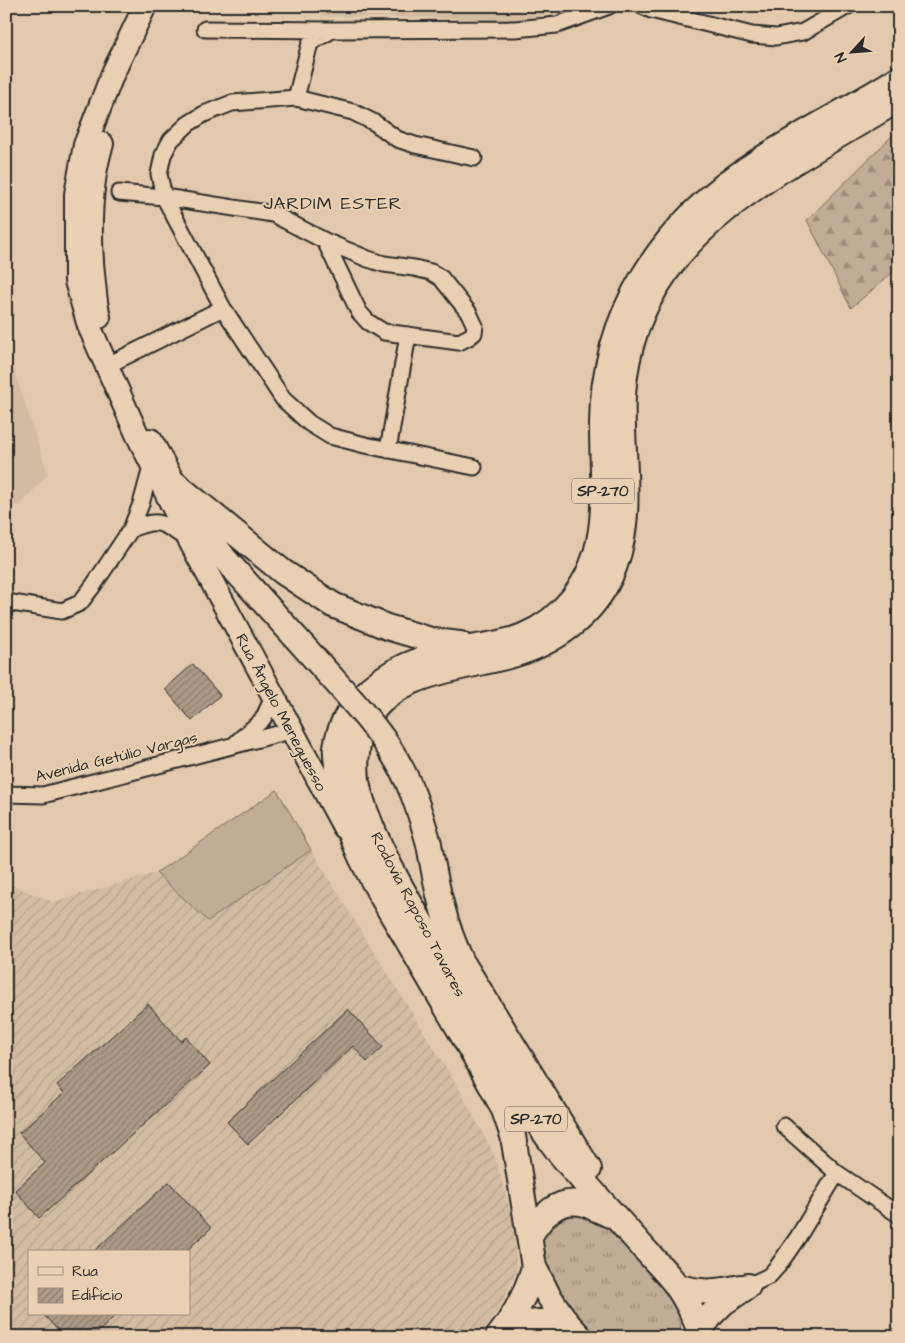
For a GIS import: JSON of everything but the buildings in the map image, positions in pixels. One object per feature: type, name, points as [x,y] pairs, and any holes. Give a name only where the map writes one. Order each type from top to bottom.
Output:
[{"type":"highway","name":"Rodovia Raposo Tavares","points":[[574,1330],[548,1295],[534,1267],[513,1136],[504,1110],[373,881],[349,828],[339,787],[336,747],[349,709],[370,687],[403,666],[430,657],[503,642],[525,635],[543,625],[560,612],[575,596],[589,573],[599,550],[603,524],[602,424],[607,366],[615,333],[642,275],[660,249],[717,192],[755,163],[899,78]]},
{"type":"highway","name":"Rodovia Raposo Tavares","points":[[695,1330],[676,1286],[587,1186],[556,1148],[520,1096],[398,880],[373,830],[359,792],[356,769],[358,747],[364,726],[376,707],[395,691],[434,673],[516,654],[539,646],[562,634],[582,617],[601,594],[615,568],[623,539],[626,511],[623,398],[627,362],[636,327],[652,295],[674,260],[706,226],[744,194],[780,170],[899,99]]},
{"type":"highway","points":[[151,452],[173,482],[190,512],[224,558],[343,690],[390,748],[408,780],[422,815],[444,918],[451,940],[462,962],[560,1124],[576,1147],[613,1213]]},
{"type":"highway","points":[[173,482],[284,572],[333,605],[387,627],[434,642],[484,646]]},
{"type":"highway","points":[[529,1237],[540,1220],[552,1209],[569,1203],[584,1204],[613,1213]]},
{"type":"highway","points":[[502,1332],[527,1292],[534,1267]]},
{"type":"highway","points":[[676,1286],[694,1292],[703,1292],[748,1286]]},
{"type":"highway","points":[[695,1330],[723,1303],[748,1286]]},
{"type":"highway","points":[[502,1332],[522,1322],[542,1321],[574,1330]]},
{"type":"main road","points":[[145,6],[114,73],[85,145],[76,194],[76,281],[89,326],[111,364],[151,452]]},
{"type":"main road","points":[[151,452],[132,424],[111,364],[97,310],[92,269],[90,226],[98,157],[122,78],[161,6]]},
{"type":"main road","name":"Rua Ângelo Meneguesso","points":[[151,452],[191,543],[373,881]]},
{"type":"street","points":[[205,29],[515,29],[557,25],[609,6]]},
{"type":"street","points":[[642,6],[651,10],[752,35],[776,37],[803,32],[848,6]]},
{"type":"street","points":[[296,98],[310,43],[332,30]]},
{"type":"street","points":[[474,158],[415,145],[397,139],[375,123],[353,112],[296,98],[232,103],[204,114],[188,124],[171,140],[163,155],[159,174],[164,197],[223,308],[283,399],[309,423],[330,436],[474,467]]},
{"type":"street","points":[[119,193],[164,197],[273,214],[325,241],[368,259],[384,264],[414,268],[436,275],[441,278],[469,313],[475,326],[474,332],[459,342],[384,332],[368,322],[359,312],[325,241]]},
{"type":"street","points":[[111,364],[223,308]]},
{"type":"street","points":[[388,450],[408,335]]},
{"type":"street","points":[[6,602],[62,611],[80,603],[131,529],[141,504],[151,452]]},
{"type":"street","points":[[131,529],[149,522],[158,522],[165,524],[191,543]]},
{"type":"street","name":"Avenida Getúlio Vargas","points":[[234,745],[263,719],[274,695]]},
{"type":"street","name":"Avenida Getúlio Vargas","points":[[6,794],[43,795],[293,730]]},
{"type":"street","points":[[784,1126],[837,1173],[899,1214]]},
{"type":"street","points":[[748,1286],[769,1276],[778,1266],[837,1173]]},
{"type":"shaded area","points":[[317,6],[574,6],[570,9],[515,22],[459,18],[322,16]]},
{"type":"shaded area","points":[[10,358],[48,474],[20,505],[6,505],[6,360]]},
{"type":"shaded area","points":[[311,850],[458,1087],[495,1156],[513,1221],[517,1270],[499,1310],[478,1337],[6,1337],[6,883],[53,902],[156,873],[208,921]]},
{"type":"green space","points":[[899,129],[899,267],[851,308],[807,220]]},
{"type":"green space","points":[[277,790],[311,850],[208,921],[156,873]]},
{"type":"green space","points":[[565,1209],[615,1226],[641,1255],[679,1310],[681,1332],[679,1337],[593,1337],[568,1314],[550,1279],[541,1250],[542,1231]]},
{"type":"district","name":"JARDIM ESTER","points":[[333,203]]}]
